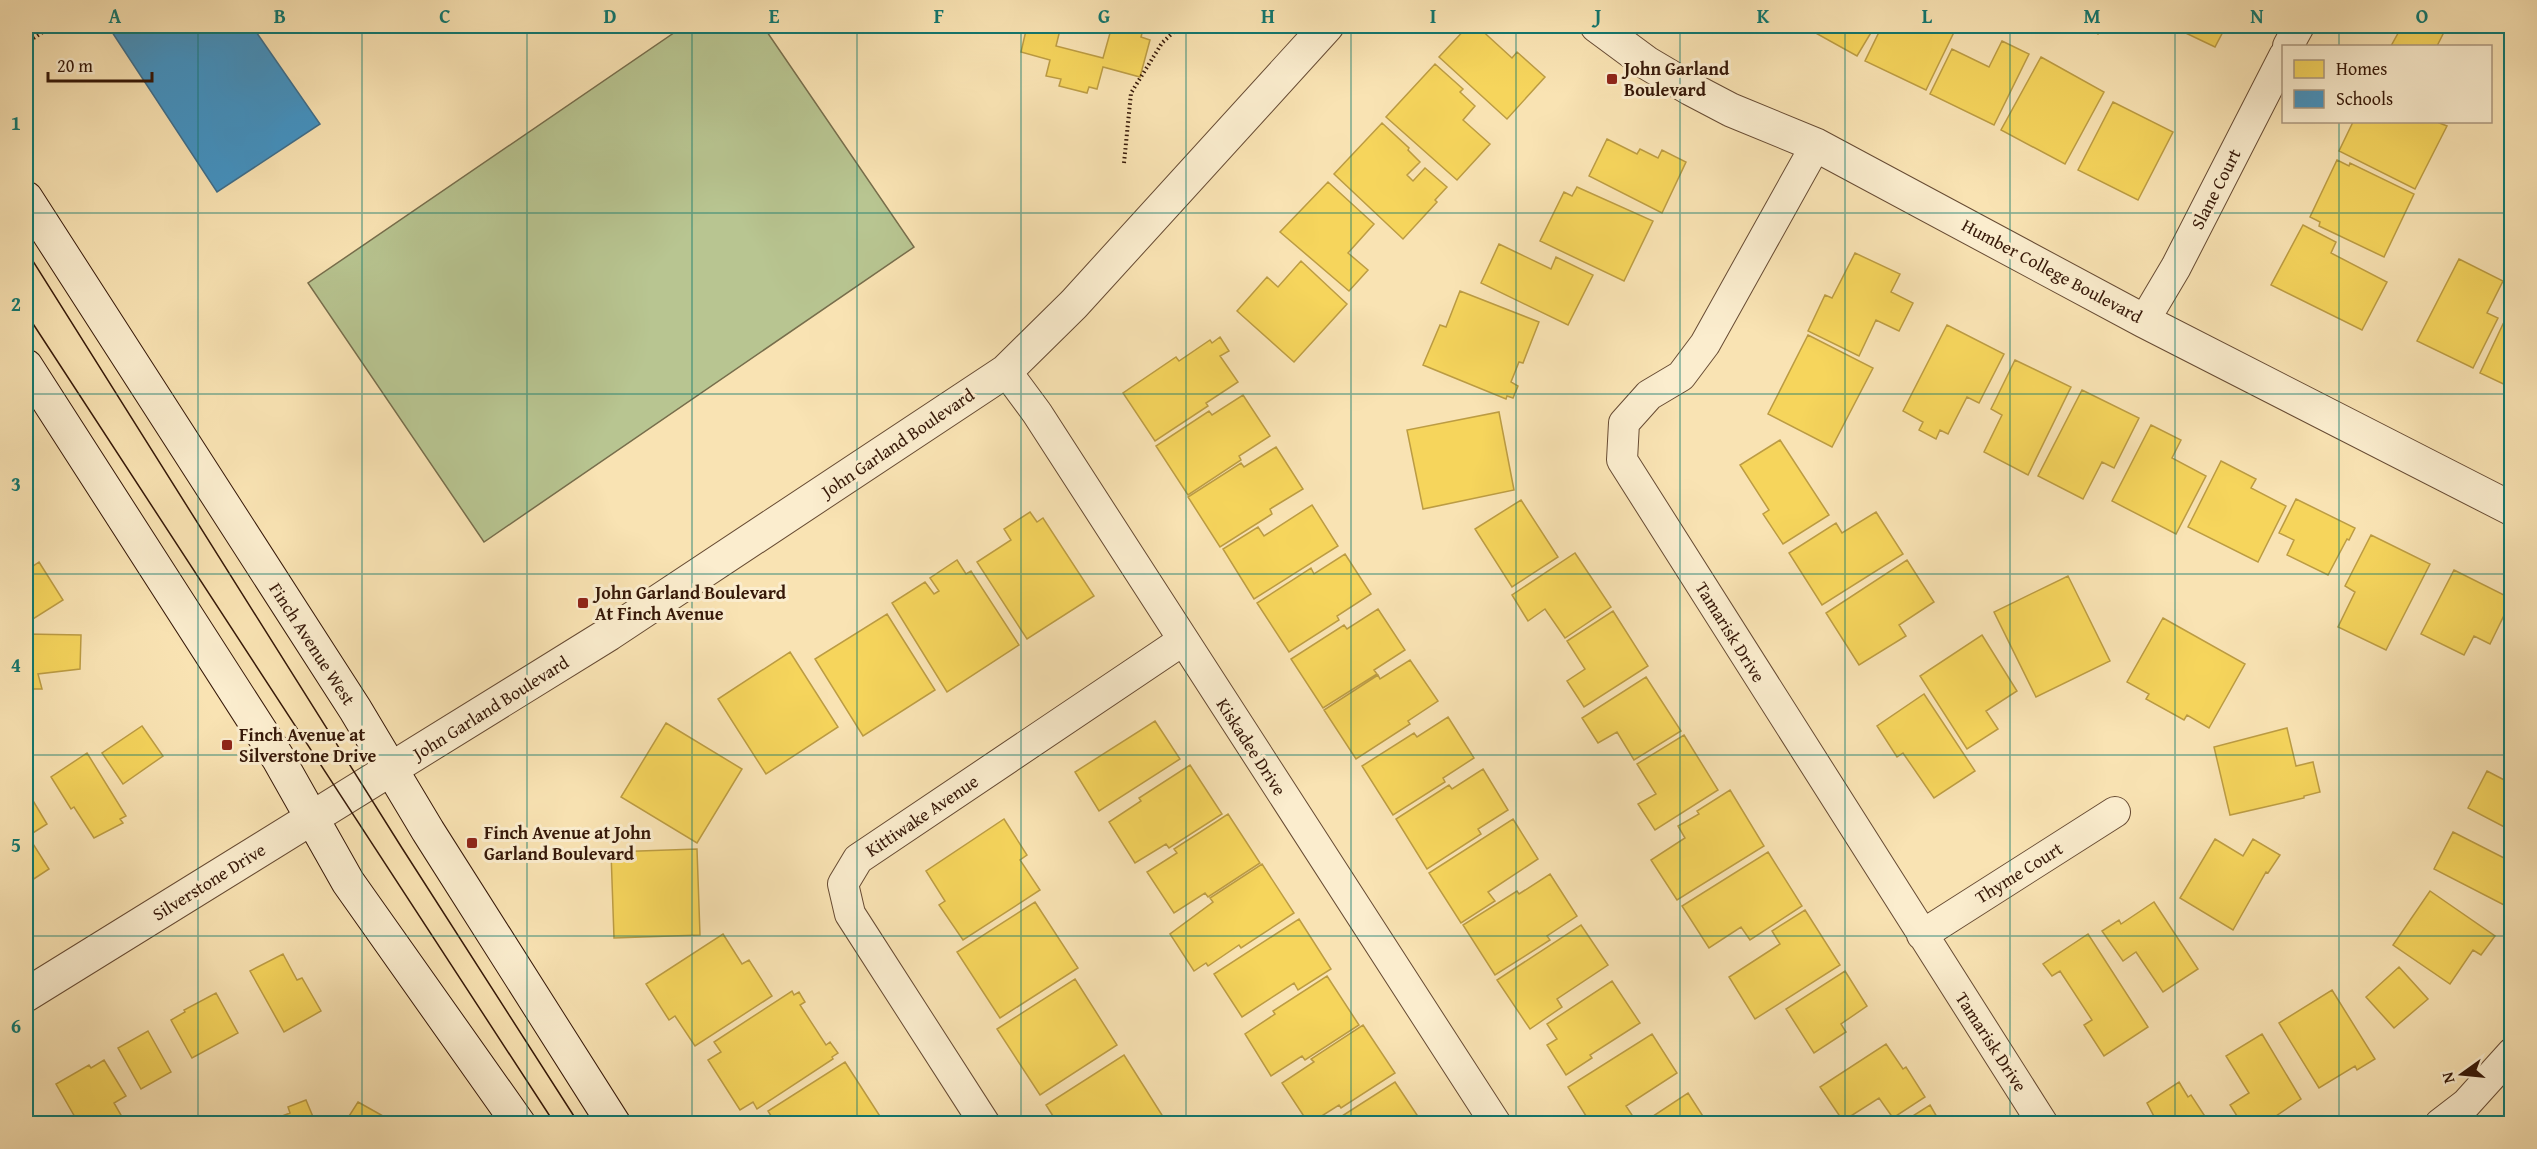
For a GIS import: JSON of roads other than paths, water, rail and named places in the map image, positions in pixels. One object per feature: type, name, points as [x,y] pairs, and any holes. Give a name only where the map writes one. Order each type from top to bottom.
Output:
[{"type":"street","name":"John Garland Boulevard","points":[[393,770],[609,634],[1006,371],[1074,304],[1327,26]]},
{"type":"street","name":"Humber College Boulevard","points":[[1597,26],[1647,63],[1691,89],[1731,110],[1816,145],[2144,321],[2511,509]]},
{"type":"street","points":[[2289,45],[2299,26]]},
{"type":"street","name":"Slane Court","points":[[2144,321],[2176,267],[2282,58]]},
{"type":"street","name":"Tamarisk Drive","points":[[1816,145],[1705,344],[1681,376],[1649,395],[1624,423],[1622,460],[2043,1124]]},
{"type":"street","name":"Finch Avenue West","points":[[26,198],[393,770],[435,841],[614,1124]]},
{"type":"street","points":[[26,366],[278,758],[348,882],[519,1124]]},
{"type":"street","name":"Kiskadee Drive","points":[[1006,371],[1037,413],[1182,641],[1496,1124]]},
{"type":"street","name":"Kittiwake Avenue","points":[[985,1124],[850,914],[843,884],[858,859],[1182,641]]},
{"type":"street","name":"Silverstone Drive","points":[[26,995],[393,770]]},
{"type":"street","name":"Thyme Court","points":[[1922,935],[2115,812]]},
{"type":"street","points":[[2440,1124],[2466,1104],[2511,1053]]},
{"type":"tram line","points":[[26,250],[402,848],[579,1124]]},
{"type":"tram line","points":[[26,313],[555,1124]]},
{"type":"place","name":"John Garland Boulevard","points":[[1612,79]]},
{"type":"place","name":"John Garland Boulevard At Finch Avenue","points":[[583,603]]},
{"type":"place","name":"Finch Avenue at Silverstone Drive","points":[[227,745]]},
{"type":"place","name":"Finch Avenue at John Garland Boulevard","points":[[472,843]]}]
